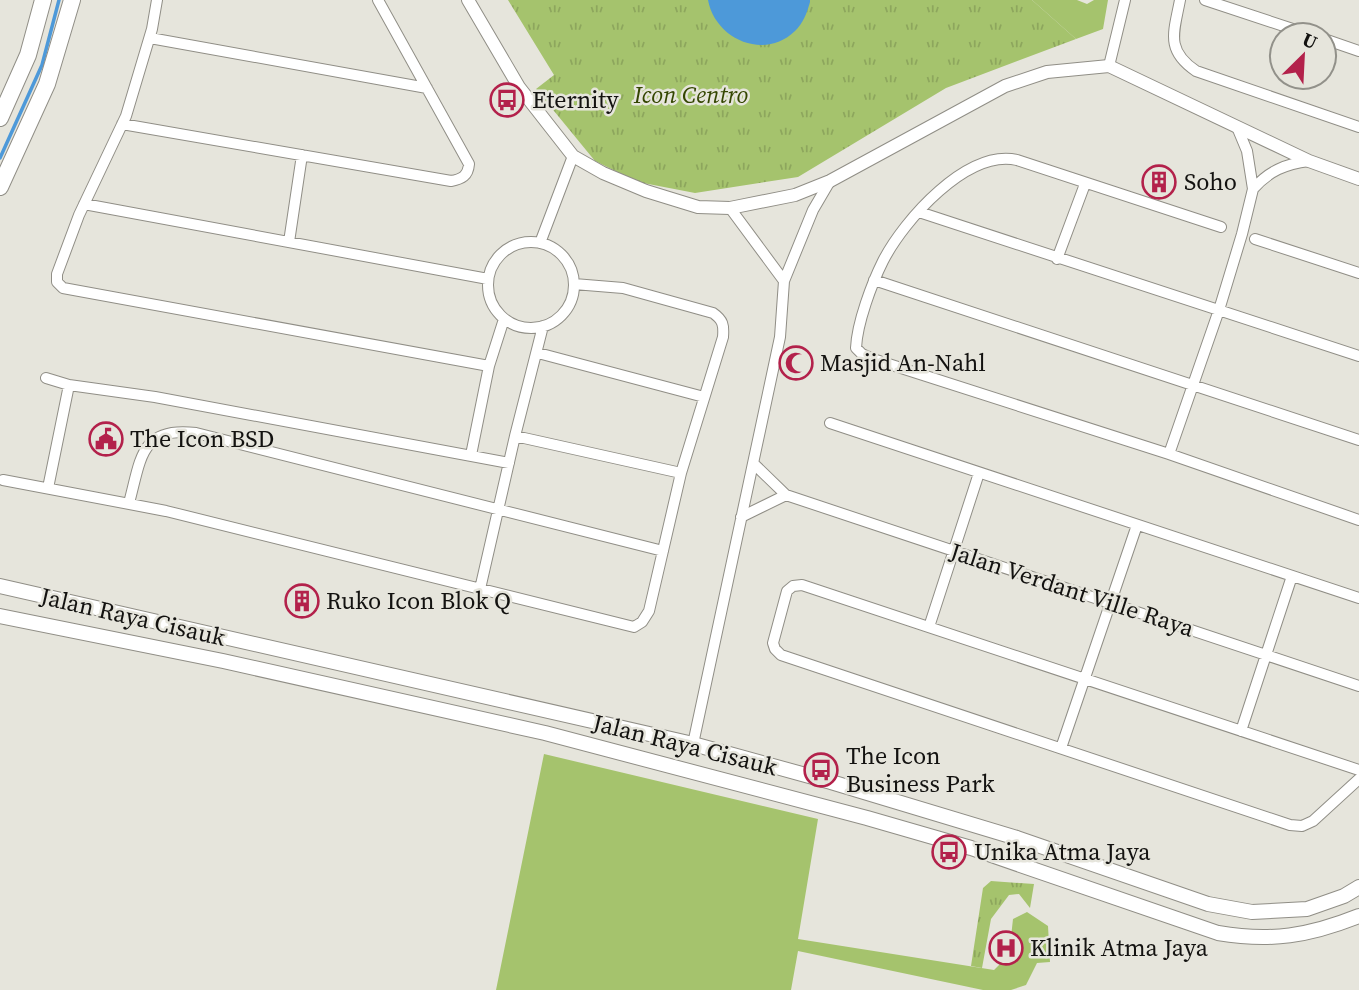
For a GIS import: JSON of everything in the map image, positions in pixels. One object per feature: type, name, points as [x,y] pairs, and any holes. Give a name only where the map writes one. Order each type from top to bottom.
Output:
[{"type":"main road","points":[[0,118],[28,55],[43,0]]},
{"type":"main road","points":[[0,187],[58,55],[72,0]]},
{"type":"main road","name":"Jalan Raya Cisauk","points":[[0,586],[693,744],[903,803],[1057,851],[1186,897],[1229,908],[1252,912],[1307,909],[1344,896],[1359,887]]},
{"type":"main road","name":"Jalan Raya Cisauk","points":[[0,616],[223,661],[545,733],[971,848],[1218,933],[1251,938],[1280,937],[1325,929],[1359,916]]},
{"type":"street","points":[[157,0],[150,38],[122,124],[84,204],[57,274],[57,282],[64,288],[489,366]]},
{"type":"street","points":[[122,124],[450,181],[461,179],[468,171],[469,164],[378,0]]},
{"type":"street","points":[[468,0],[519,87],[573,156],[603,173],[646,191],[698,207],[730,208],[795,195],[830,181],[1005,86],[1047,72],[1109,66],[1308,161],[1359,179]]},
{"type":"street","points":[[1109,66],[1125,0]]},
{"type":"street","points":[[1180,0],[1174,43],[1176,53],[1183,62],[1196,71],[1359,127]]},
{"type":"street","points":[[1205,0],[1269,21]]},
{"type":"street","points":[[150,38],[427,88]]},
{"type":"street","points":[[1338,44],[1359,51]]},
{"type":"street","points":[[1170,454],[1219,310],[1253,189],[1250,161],[1237,127]]},
{"type":"street","points":[[289,242],[302,155]]},
{"type":"street","points":[[540,243],[573,156]]},
{"type":"street","points":[[1221,227],[1017,160],[990,160],[954,179],[919,212],[884,258],[874,280],[856,348],[862,354],[1170,454],[1359,520]]},
{"type":"street","points":[[1253,189],[1262,179],[1281,167],[1308,161]]},
{"type":"street","points":[[693,744],[780,337],[784,281],[813,209],[830,181]]},
{"type":"street","points":[[1057,259],[1085,184]]},
{"type":"street","points":[[84,204],[488,279]]},
{"type":"street","points":[[730,208],[784,281]]},
{"type":"street","points":[[919,212],[1359,356]]},
{"type":"street","points":[[1255,239],[1359,273]]},
{"type":"street","points":[[530,242],[540,243],[560,253],[572,272],[574,284],[572,298],[566,310],[543,327],[530,328],[516,326],[504,319],[491,301],[488,279],[495,260],[510,247],[530,242]]},
{"type":"street","points":[[874,280],[1359,440]]},
{"type":"street","points":[[3,480],[129,503],[634,627],[642,622],[649,611],[681,473],[723,337],[724,325],[713,313],[622,288],[574,284]]},
{"type":"street","points":[[471,455],[489,366],[504,319]]},
{"type":"street","points":[[480,589],[543,327]]},
{"type":"street","points":[[538,353],[704,397]]},
{"type":"street","points":[[46,378],[69,385],[155,397],[509,463]]},
{"type":"street","points":[[48,488],[69,385]]},
{"type":"street","points":[[830,424],[1359,598]]},
{"type":"street","points":[[129,503],[147,446],[161,434],[178,431],[196,433],[663,551]]},
{"type":"street","points":[[515,436],[681,473]]},
{"type":"street","name":"Jalan Verdant Ville Raya","points":[[754,464],[786,495],[1359,686]]},
{"type":"street","points":[[929,627],[979,473]]},
{"type":"street","points":[[741,517],[786,495]]},
{"type":"street","points":[[1061,748],[1137,525]]},
{"type":"street","points":[[1241,731],[1292,576]]},
{"type":"street","points":[[1359,771],[797,585],[787,591],[773,646],[781,655],[1290,825],[1302,826],[1312,821],[1359,779]]},
{"type":"green space","name":"Icon Centro","points":[[508,0],[1032,0],[1076,39],[946,88],[798,177],[695,193],[638,182],[595,161],[536,89],[554,75]]},
{"type":"green space","points":[[1032,0],[1077,0],[1087,4],[1094,0],[1108,0],[1103,29],[1076,39]]},
{"type":"green space","points":[[544,754],[818,819],[798,939],[994,970],[1009,955],[1013,919],[1027,912],[1048,926],[1050,962],[1037,963],[1026,985],[1011,990],[983,990],[798,951],[791,990],[496,990]]},
{"type":"green space","points":[[991,881],[1034,884],[1030,908],[1019,894],[1009,895],[991,919],[982,968],[971,966],[983,888]]},
{"type":"water","points":[[708,0],[810,2],[795,31],[783,40],[756,45],[730,35],[720,26],[712,14]]},
{"type":"waterway","points":[[0,158],[42,65],[59,0]]},
{"type":"place","name":"Eternity","points":[[507,100]]},
{"type":"place","name":"Soho","points":[[1159,182]]},
{"type":"place","name":"Masjid An-Nahl","points":[[796,363]]},
{"type":"place","name":"The Icon BSD","points":[[106,439]]},
{"type":"place","name":"Ruko Icon Blok Q","points":[[302,601]]},
{"type":"place","name":"The Icon Business Park","points":[[821,770]]},
{"type":"place","name":"Unika Atma Jaya","points":[[949,852]]},
{"type":"place","name":"Klinik Atma Jaya","points":[[1006,948]]}]
